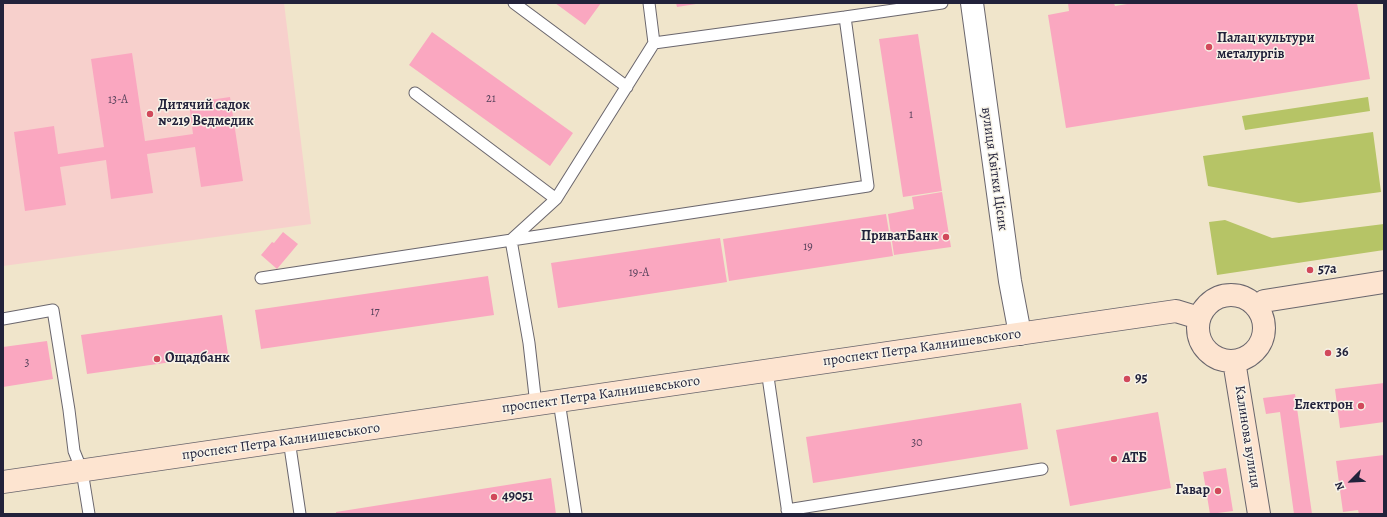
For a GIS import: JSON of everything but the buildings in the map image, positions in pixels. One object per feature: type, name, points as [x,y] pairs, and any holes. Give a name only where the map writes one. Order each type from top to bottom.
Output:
[{"type":"street","name":"вулиця Квітки Цісик","points":[[972,3],[1010,281],[1020,334]]},
{"type":"street","points":[[1257,307],[1264,301],[1384,282]]},
{"type":"street","points":[[1225,295],[1240,296],[1249,300],[1257,307],[1262,316],[1264,325],[1263,336],[1253,353],[1234,361],[1223,360],[1214,356],[1206,349],[1200,339],[1198,329],[1199,318],[1211,301],[1225,295]]},
{"type":"street","name":"проспект Петра Калнишевського","points":[[3,482],[1176,311],[1199,318]]},
{"type":"street","name":"Калинова вулиця","points":[[1234,361],[1259,514]]},
{"type":"lane","points":[[514,3],[627,86]]},
{"type":"lane","points":[[511,240],[556,199],[654,43],[649,3]]},
{"type":"lane","points":[[654,43],[942,3]]},
{"type":"lane","points":[[261,278],[868,186],[845,17]]},
{"type":"lane","points":[[416,93],[556,199]]},
{"type":"lane","points":[[511,240],[529,343],[536,405]]},
{"type":"lane","points":[[3,319],[53,310],[74,451],[82,471],[89,514]]},
{"type":"lane","points":[[766,370],[788,512],[1042,469]]},
{"type":"lane","points":[[559,402],[576,514]]},
{"type":"lane","points":[[289,440],[300,514]]},
{"type":"shaded area","name":"Дитячий садок №219 Ведмедик","points":[[3,3],[284,3],[311,224],[3,266]]},
{"type":"green space","points":[[1368,97],[1370,111],[1245,130],[1242,116]]},
{"type":"green space","points":[[1373,132],[1381,192],[1299,203],[1208,186],[1203,156]]},
{"type":"green space","points":[[1225,220],[1272,238],[1384,224],[1384,250],[1217,275],[1209,222]]},
{"type":"place","name":"Палац культури металургів","points":[[1209,47]]},
{"type":"place","name":"Дитячий садок №219 Ведмедик","points":[[150,114]]},
{"type":"place","name":"ПриватБанк","points":[[946,237]]},
{"type":"place","name":"57а","points":[[1310,270]]},
{"type":"place","name":"36","points":[[1328,353]]},
{"type":"place","name":"Ощадбанк","points":[[157,359]]},
{"type":"place","name":"95","points":[[1127,379]]},
{"type":"place","name":"Електрон","points":[[1361,406]]},
{"type":"place","name":"АТБ","points":[[1114,459]]},
{"type":"place","name":"Гавар","points":[[1218,491]]},
{"type":"place","name":"49051","points":[[494,497]]}]
